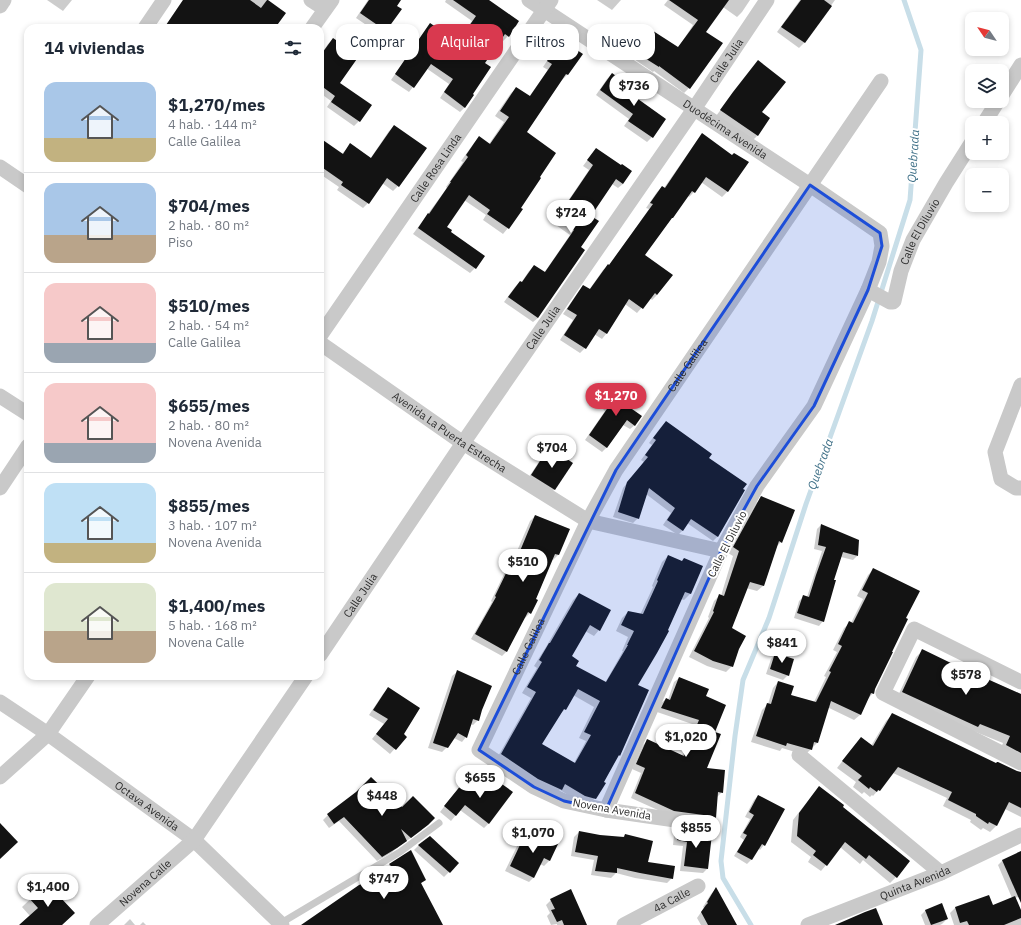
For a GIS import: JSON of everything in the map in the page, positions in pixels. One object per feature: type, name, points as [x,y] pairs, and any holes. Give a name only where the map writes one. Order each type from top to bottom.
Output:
[{"type":"street","points":[[0,6],[4,0]]},
{"type":"street","points":[[148,24],[164,0]]},
{"type":"street","points":[[311,0],[328,5],[315,24]]},
{"type":"street","name":"Duodécima Avenida","points":[[529,0],[547,5],[694,109],[880,233]]},
{"type":"street","name":"Calle Julia","points":[[324,649],[463,443],[694,109],[767,0]]},
{"type":"street","name":"Calle Rosa Linda","points":[[324,330],[547,5]]},
{"type":"street","points":[[1009,84],[1021,65]]},
{"type":"street","name":"Calle Galilea","points":[[479,750],[588,521],[616,470],[881,81]]},
{"type":"street","name":"Calle El Diluvio","points":[[871,292],[890,302],[894,301],[901,271],[913,240],[965,153]]},
{"type":"street","points":[[0,167],[24,183]]},
{"type":"street","name":"Calle El Diluvio","points":[[606,810],[721,551],[757,486],[814,406],[871,292],[882,246],[880,233]]},
{"type":"street","name":"Avenida La Puerta Estrecha","points":[[324,347],[463,443],[588,521],[721,551]]},
{"type":"street","points":[[1021,385],[995,452],[1001,479],[1016,488],[1021,488]]},
{"type":"street","points":[[0,396],[24,411]]},
{"type":"street","points":[[0,488],[24,452]]},
{"type":"street","points":[[1021,682],[914,629],[883,693],[1021,762]]},
{"type":"street","points":[[0,777],[48,734],[85,680]]},
{"type":"street","points":[[194,840],[303,680]]},
{"type":"street","name":"Octava Avenida","points":[[0,702],[48,734],[194,840],[281,924]]},
{"type":"street","name":"Novena Avenida","points":[[479,750],[534,787],[564,801],[606,810],[710,825]]},
{"type":"street","points":[[799,755],[941,873]]},
{"type":"street","name":"Quinta Avenida","points":[[808,925],[941,873],[1021,836]]},
{"type":"street","name":"Novena Calle","points":[[97,925],[194,840]]},
{"type":"street","name":"4a Calle","points":[[624,925],[698,886]]},
{"type":"lane","points":[[281,924],[400,852],[439,823]]},
{"type":"highlighted area","points":[[810,185],[880,233],[882,246],[868,290],[814,406],[757,486],[721,551],[606,810],[564,801],[534,787],[479,750],[616,470]]},
{"type":"building","points":[[183,0],[250,0],[261,8],[268,0],[286,13],[278,24],[167,24]]},
{"type":"building","points":[[369,0],[401,0],[397,6],[402,9],[391,24],[376,24],[360,13]]},
{"type":"building","points":[[453,0],[489,0],[519,21],[517,24],[511,24],[511,34],[509,37],[505,34],[503,37],[503,24],[470,24],[476,16]]},
{"type":"building","points":[[669,0],[729,0],[706,32],[723,43],[690,89],[659,66],[648,60],[655,60],[655,32],[678,47],[698,20]]},
{"type":"building","points":[[801,0],[824,0],[832,6],[805,43],[781,27]]},
{"type":"building","points":[[427,27],[427,60],[487,60],[485,63],[491,67],[465,108],[444,92],[453,79],[431,64],[414,88],[395,74],[405,60],[419,60],[419,39]]},
{"type":"building","points":[[333,38],[336,40],[336,60],[356,60],[340,83],[372,105],[360,122],[331,102],[335,96],[324,88],[324,50]]},
{"type":"building","points":[[579,51],[583,54],[579,60]]},
{"type":"building","points":[[579,60],[568,75],[566,74],[527,132],[556,153],[521,208],[523,209],[509,229],[487,214],[490,210],[469,195],[447,227],[452,230],[451,232],[485,256],[476,269],[418,228],[468,157],[466,155],[479,136],[490,144],[509,117],[500,111],[516,87],[530,96],[552,64],[547,61]]},
{"type":"building","points":[[758,60],[786,82],[762,112],[770,118],[758,136],[720,110]]},
{"type":"building","points":[[612,73],[627,84],[624,89],[666,119],[653,138],[628,121],[633,114],[600,90]]},
{"type":"building","points":[[394,125],[427,148],[399,187],[387,178],[369,204],[341,185],[343,182],[324,169],[324,141],[343,154],[350,143],[371,158]]},
{"type":"building","points":[[702,133],[732,155],[734,153],[749,162],[728,192],[706,177],[695,193],[692,191],[645,255],[673,275],[657,295],[655,293],[643,309],[629,299],[607,334],[599,329],[586,349],[564,335],[577,315],[567,309],[583,285],[590,289],[608,264],[609,265],[653,204],[650,203],[662,186],[665,188]]},
{"type":"building","points":[[596,148],[632,171],[623,184],[616,179],[591,216],[599,221],[581,247],[585,250],[538,318],[508,297],[520,281],[522,282],[534,265],[545,272],[574,230],[557,218],[593,165],[587,160]]},
{"type":"building","points":[[618,386],[638,400],[632,409],[642,416],[635,426],[627,420],[607,448],[589,435],[609,406],[606,403]]},
{"type":"building","points":[[666,421],[712,454],[709,458],[747,484],[718,537],[691,519],[683,531],[667,520],[675,508],[649,488],[639,519],[618,512],[627,482],[648,457],[645,455],[656,440],[653,438]]},
{"type":"building","points":[[549,447],[573,463],[555,490],[531,475]]},
{"type":"building","points":[[761,496],[795,510],[782,543],[779,541],[764,586],[750,582],[732,628],[746,636],[739,649],[733,667],[713,661],[694,651],[714,612],[713,611],[719,594],[724,596],[739,551],[733,547]]},
{"type":"building","points":[[535,515],[570,529],[559,555],[555,554],[536,599],[538,600],[531,614],[528,612],[507,652],[475,634],[496,597],[495,596],[509,567],[515,549],[520,551]]},
{"type":"building","points":[[821,524],[859,540],[858,556],[843,552],[834,580],[836,580],[824,622],[797,613],[803,595],[809,597],[826,547],[818,545]]},
{"type":"building","points":[[668,555],[682,561],[684,558],[703,566],[691,594],[685,592],[668,630],[669,631],[638,685],[649,690],[620,756],[619,755],[604,782],[606,783],[596,799],[585,796],[565,784],[562,790],[538,779],[501,754],[536,692],[527,687],[542,662],[539,660],[579,593],[611,610],[600,631],[590,625],[572,656],[579,661],[576,666],[606,682],[628,645],[634,631],[621,625],[628,611],[643,614],[658,581],[657,580]],"holes":[[[578,689],[600,701],[584,732],[591,735],[575,763],[542,744],[564,709],[566,710]]]},
{"type":"building","points":[[873,568],[920,591],[906,618],[908,619],[874,694],[871,693],[861,715],[831,701],[818,743],[814,742],[812,750],[787,743],[786,746],[756,736],[767,703],[771,704],[778,681],[794,686],[791,695],[816,702],[831,672],[829,671],[842,646],[838,644],[849,621],[853,623],[868,593],[862,590]]},
{"type":"building","points":[[922,649],[955,665],[956,662],[977,672],[976,674],[1021,694],[1021,753],[1006,745],[1010,736],[980,724],[978,727],[902,692]]},
{"type":"building","points":[[775,653],[794,659],[789,676],[770,669]]},
{"type":"building","points":[[457,670],[492,686],[479,721],[473,719],[467,738],[458,733],[448,748],[433,743]]},
{"type":"building","points":[[679,677],[709,689],[706,696],[726,705],[715,732],[721,734],[707,768],[725,770],[723,793],[718,792],[716,818],[674,811],[635,793],[645,768],[636,764],[647,739],[684,756],[699,720],[661,708],[666,698],[670,700]]},
{"type":"building","points":[[388,687],[420,708],[404,734],[407,737],[396,750],[376,734],[388,719],[373,710]]},
{"type":"building","points":[[892,713],[996,763],[998,762],[1021,772],[1021,808],[1009,802],[997,826],[989,822],[988,824],[976,816],[976,814],[948,800],[952,792],[898,767],[880,791],[878,790],[877,792],[870,787],[869,789],[858,780],[862,776],[842,761],[861,737],[873,746]]},
{"type":"building","points":[[371,777],[402,807],[413,796],[435,818],[411,838],[401,829],[407,841],[382,857],[344,817],[334,824],[327,814],[356,792]]},
{"type":"building","points":[[492,777],[513,792],[489,824],[465,805],[456,816],[444,806],[466,779],[481,791]]},
{"type":"building","points":[[819,786],[844,805],[843,807],[910,861],[897,878],[869,855],[866,859],[845,842],[827,866],[813,855],[816,851],[797,836],[799,813]]},
{"type":"building","points":[[758,795],[785,809],[765,846],[762,844],[752,860],[737,852],[747,835],[743,833],[754,815],[749,812]]},
{"type":"building","points":[[0,823],[18,842],[0,859]]},
{"type":"building","points":[[527,830],[558,844],[550,861],[544,858],[534,878],[510,866]]},
{"type":"building","points":[[679,830],[712,834],[708,869],[684,866],[687,842],[677,840]]},
{"type":"building","points":[[579,831],[624,837],[625,834],[653,841],[648,862],[675,866],[673,879],[617,868],[617,873],[595,871],[598,856],[575,852]]},
{"type":"building","points":[[430,836],[459,863],[450,873],[418,845]]},
{"type":"building","points":[[411,850],[426,880],[421,883],[443,925],[301,925],[359,885],[395,870],[389,864]]},
{"type":"building","points":[[1021,851],[1021,903],[1002,860]]},
{"type":"building","points":[[46,882],[75,913],[62,925],[19,925],[38,908],[29,898]]},
{"type":"building","points":[[716,887],[737,925],[708,925],[701,912],[708,903],[707,902]]},
{"type":"building","points":[[571,889],[587,925],[564,925],[562,920],[557,922],[551,910],[555,909],[550,899]]},
{"type":"building","points":[[989,895],[993,905],[1015,896],[1021,910],[1021,918],[1004,925],[969,925],[967,921],[960,923],[955,907]]},
{"type":"building","points":[[942,903],[948,919],[931,925],[925,910]]},
{"type":"building","points":[[876,908],[883,925],[835,925],[865,912]]},
{"type":"waterway","name":"Quebrada","points":[[751,925],[723,878],[721,861],[743,680],[769,618],[806,504],[872,321],[910,200],[921,50],[904,0]]}]
